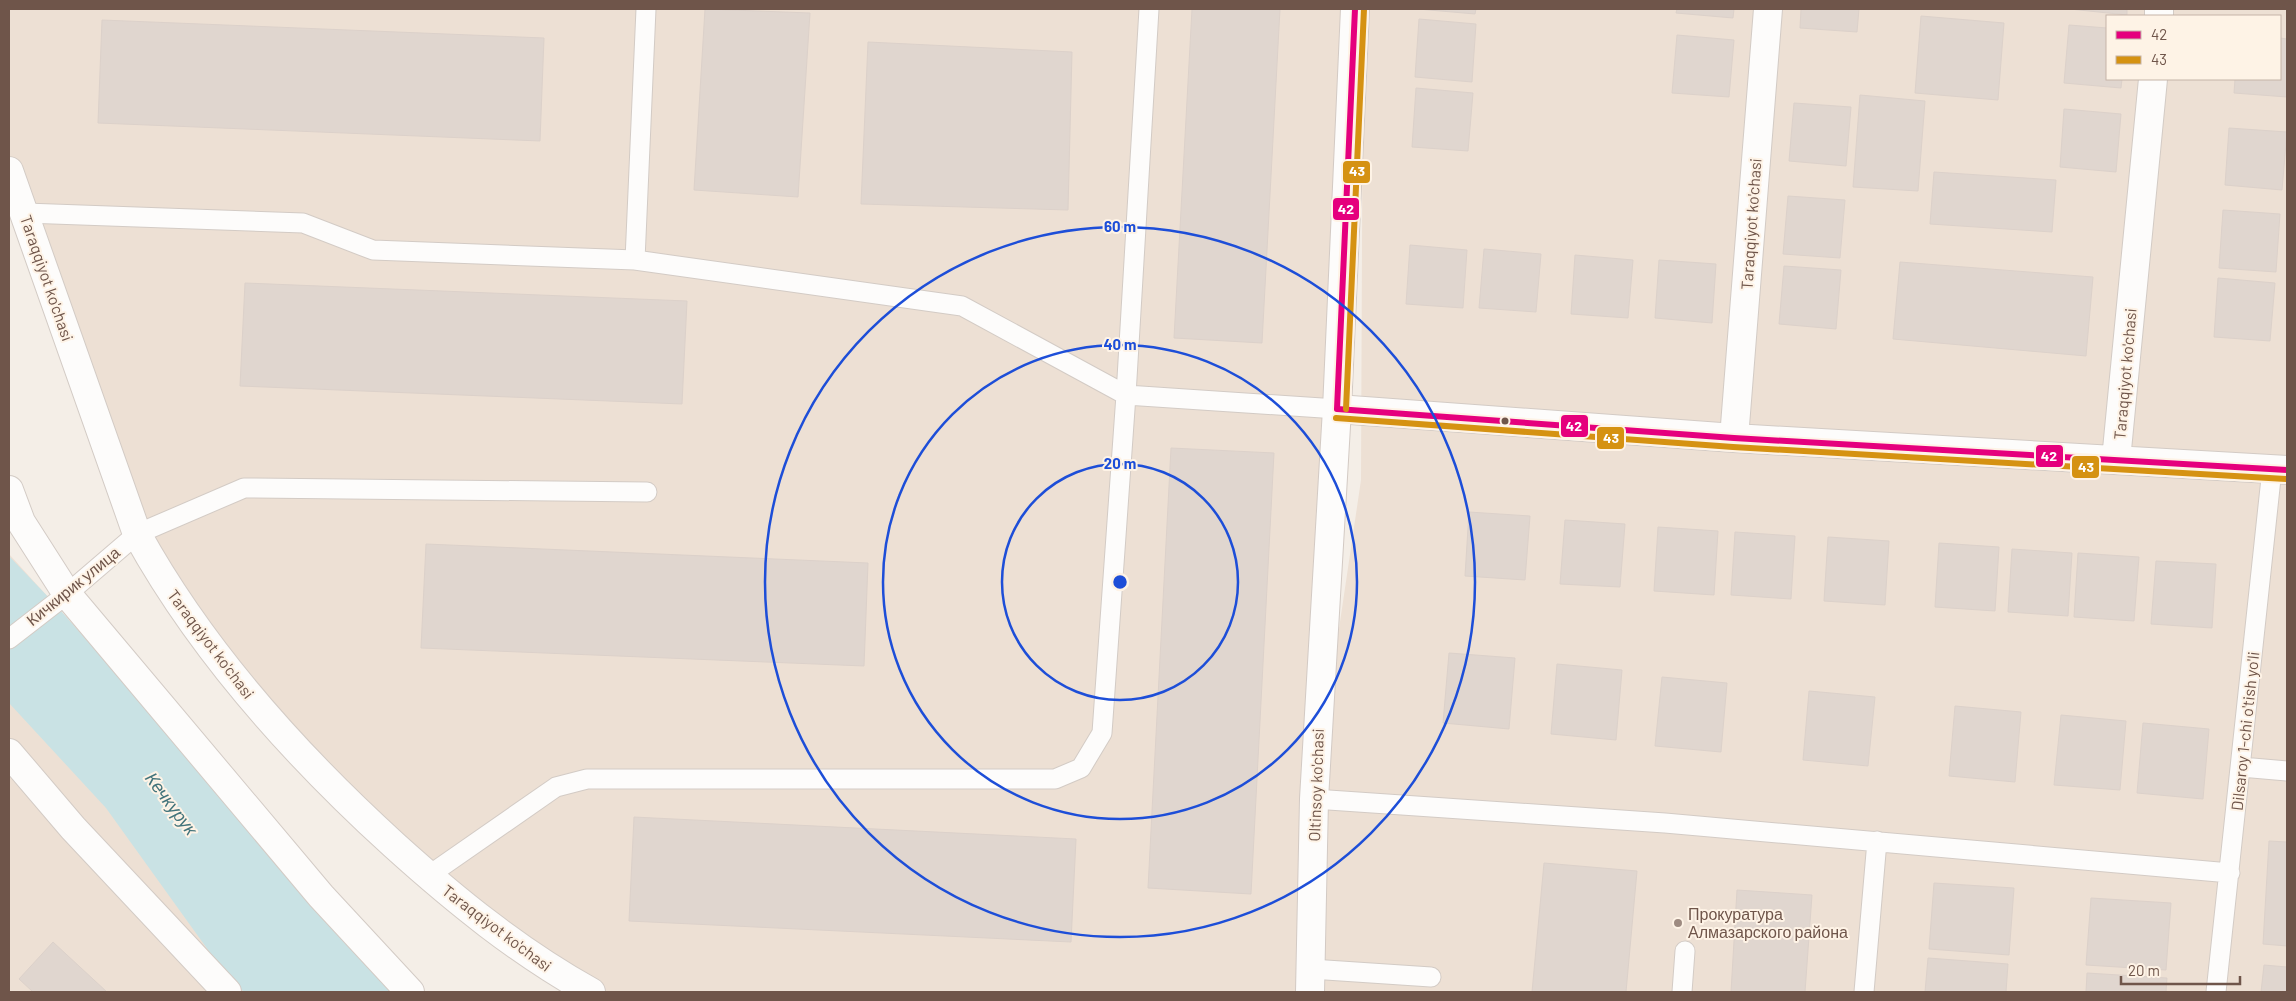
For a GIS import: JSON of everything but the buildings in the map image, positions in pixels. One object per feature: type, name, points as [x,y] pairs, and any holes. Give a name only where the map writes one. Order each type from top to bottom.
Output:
[{"type":"street","name":"Oltinsoy ko'chasi","points":[[1310,981],[1314,799],[1337,410],[1355,9]]},
{"type":"street","name":"Taraqqiyot ko'chasi","points":[[1734,438],[1768,9]]},
{"type":"street","name":"Taraqqiyot ko'chasi","points":[[2116,460],[2153,80]]},
{"type":"street","name":"Taraqqiyot ko'chasi","points":[[9,171],[137,534],[164,582],[197,630],[270,720],[346,801],[428,876],[501,935],[591,992]]},
{"type":"street","name":"Taraqqiyot ko'chasi","points":[[1337,410],[1734,438],[2280,470]]},
{"type":"street","points":[[9,490],[22,522],[66,594],[322,896],[410,992]]},
{"type":"street","points":[[9,753],[74,828],[227,992]]},
{"type":"lane","points":[[635,260],[646,9]]},
{"type":"lane","points":[[428,876],[556,787],[587,779],[1055,779],[1081,768],[1102,733],[1126,395],[1149,9]]},
{"type":"lane","points":[[25,213],[303,223],[373,250],[635,260],[962,306],[1126,395],[1337,410]]},
{"type":"lane","name":"Dilsaroy 1-chi o'tish yo'li","points":[[2216,992],[2241,768],[2280,470]]},
{"type":"lane","name":"Кичкирик улица","points":[[9,639],[137,534],[244,488],[647,492]]},
{"type":"lane","points":[[2241,768],[2287,772]]},
{"type":"lane","points":[[1314,799],[1664,823],[2230,873]]},
{"type":"lane","points":[[1864,992],[1877,841]]},
{"type":"lane","points":[[1682,992],[1685,951]]},
{"type":"lane","points":[[1310,981],[1431,977]]},
{"type":"shaded area","points":[[9,9],[1355,9],[1315,791],[1361,480],[1363,9],[2287,9],[2287,992],[591,992],[428,876],[164,582],[9,171]]},
{"type":"shaded area","points":[[9,554],[187,750],[398,992],[9,992]]},
{"type":"water","name":"Кечкурук","points":[[9,556],[54,603],[395,992],[244,992],[226,975],[106,808],[9,703]]},
{"type":"transit line","name":"42","points":[[1337,409],[1355,9]]},
{"type":"transit line","name":"43","points":[[1346,409],[1364,9]]},
{"type":"transit line","name":"42","points":[[1337,409],[1734,438],[2287,470]]},
{"type":"transit line","name":"43","points":[[1336,418],[1733,447],[2286,479]]},
{"type":"place","name":"Прокуратура Алмазарского района","points":[[1678,923]]}]
